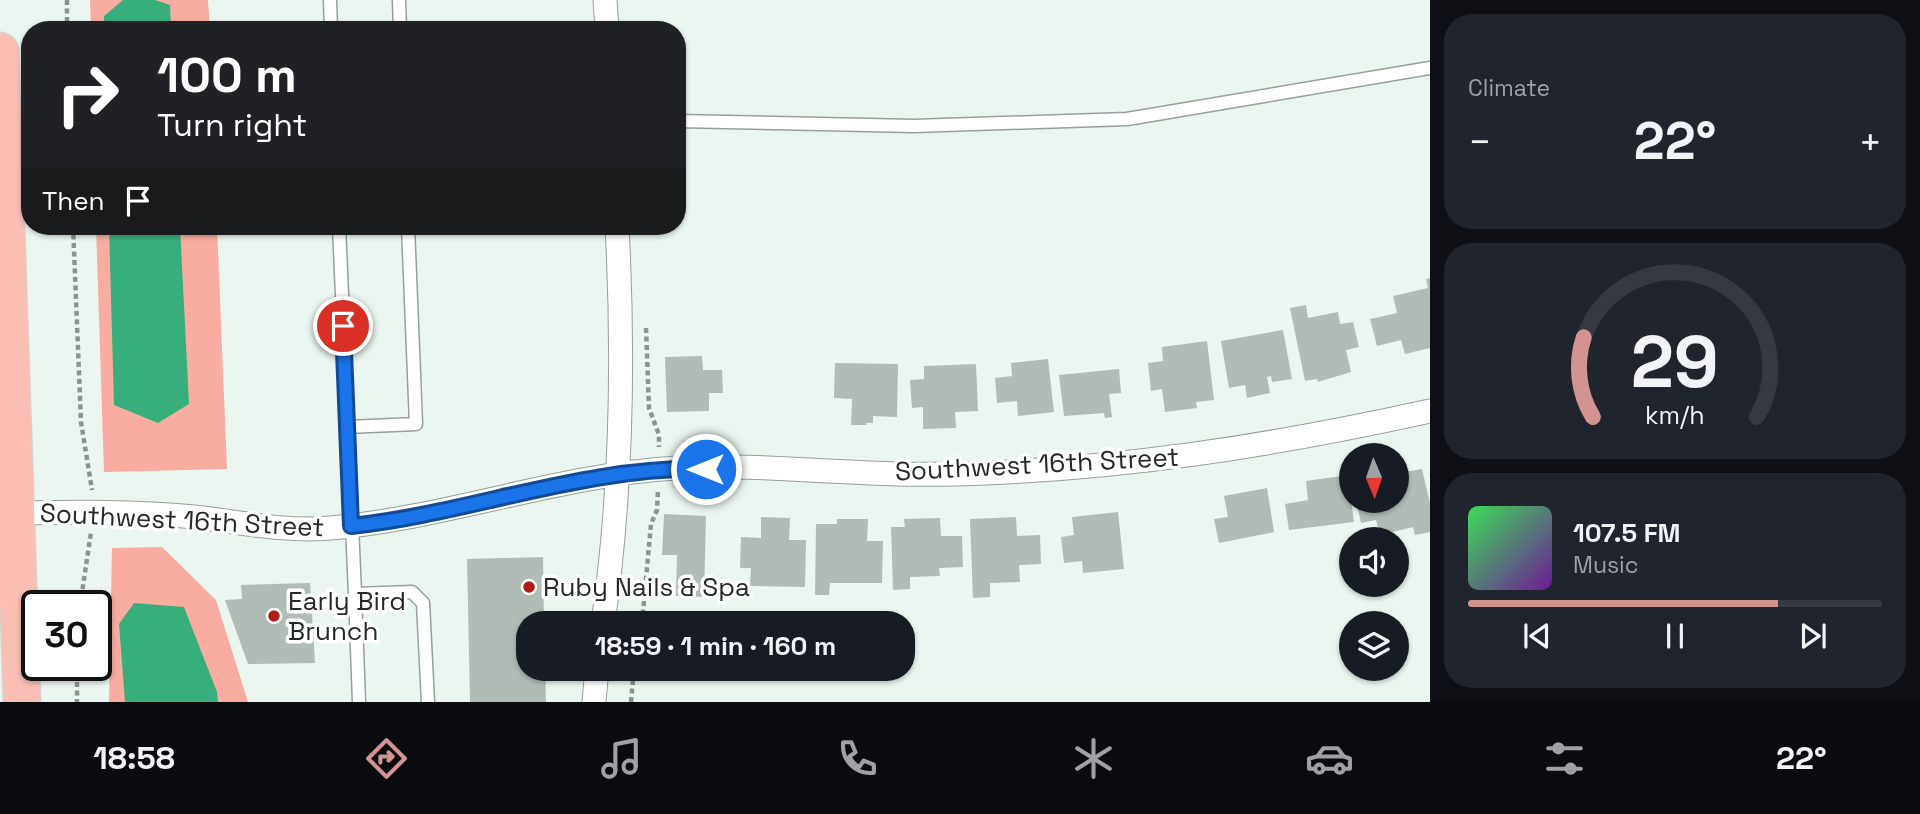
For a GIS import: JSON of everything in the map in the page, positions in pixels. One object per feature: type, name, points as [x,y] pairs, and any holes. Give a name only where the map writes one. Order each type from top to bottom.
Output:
[{"type":"main road","points":[[0,51],[4,272],[22,702]]},
{"type":"street","points":[[605,0],[606,21]]},
{"type":"street","points":[[604,611],[620,473],[621,299],[617,235]]},
{"type":"street","name":"Southwest 16th Street","points":[[15,513],[96,512],[326,529],[397,521],[582,478],[620,473],[678,468],[953,475],[1138,463],[1296,440],[1430,411]]},
{"type":"street","points":[[594,702],[596,681]]},
{"type":"lane","points":[[330,0],[331,21]]},
{"type":"lane","points":[[399,0],[400,21]]},
{"type":"lane","points":[[686,121],[914,126],[1127,119],[1430,68]]},
{"type":"lane","points":[[339,235],[359,702]]},
{"type":"lane","points":[[347,427],[416,424],[408,235]]},
{"type":"lane","points":[[355,594],[412,592],[424,603],[428,702]]},
{"type":"path","points":[[67,0],[68,21]]},
{"type":"path","points":[[73,235],[81,422],[96,512],[88,544],[82,590]]},
{"type":"path","points":[[76,681],[77,702]]},
{"type":"path","points":[[631,702],[633,681]]},
{"type":"shaded area","points":[[90,0],[208,0],[209,21],[91,21]]},
{"type":"shaded area","points":[[123,0],[155,0],[170,5],[171,21],[104,21],[104,16]]},
{"type":"shaded area","points":[[96,235],[217,235],[227,469],[104,472]]},
{"type":"shaded area","points":[[109,235],[180,235],[189,404],[158,423],[114,405]]},
{"type":"shaded area","points":[[162,547],[216,600],[248,702],[109,702],[109,681],[112,681],[112,548]]},
{"type":"shaded area","points":[[134,603],[184,607],[217,692],[218,702],[125,702],[119,624]]},
{"type":"building","points":[[1430,278],[1430,348],[1405,354],[1401,340],[1377,346],[1370,319],[1397,313],[1393,296],[1428,288],[1426,279]]},
{"type":"building","points":[[1306,305],[1308,318],[1338,312],[1340,324],[1353,322],[1359,347],[1346,350],[1351,372],[1318,382],[1317,379],[1305,381],[1290,308]]},
{"type":"building","points":[[1283,330],[1292,379],[1272,382],[1271,376],[1267,377],[1270,393],[1247,398],[1245,385],[1229,388],[1221,341]]},
{"type":"building","points":[[1207,341],[1214,400],[1196,402],[1197,408],[1165,412],[1162,389],[1151,391],[1148,363],[1163,361],[1162,347]]},
{"type":"building","points":[[702,356],[703,370],[722,370],[723,393],[709,393],[709,411],[667,412],[665,357]]},
{"type":"building","points":[[1048,359],[1054,412],[1018,416],[1017,401],[997,403],[995,378],[1012,376],[1011,363]]},
{"type":"building","points":[[835,363],[898,364],[897,417],[873,416],[873,423],[851,425],[852,399],[834,398]]},
{"type":"building","points":[[976,364],[978,411],[955,412],[956,428],[923,429],[923,407],[912,408],[910,380],[924,379],[924,366]]},
{"type":"building","points":[[1119,369],[1121,393],[1109,394],[1112,417],[1105,418],[1104,413],[1064,416],[1059,375]]},
{"type":"building","points":[[1422,469],[1430,503],[1430,532],[1415,535],[1413,527],[1378,527],[1376,520],[1361,523],[1359,513],[1409,513],[1409,471]]},
{"type":"building","points":[[1339,476],[1339,513],[1353,513],[1354,522],[1289,530],[1285,504],[1308,500],[1306,481]]},
{"type":"building","points":[[1267,488],[1274,532],[1219,543],[1214,519],[1228,517],[1224,496]]},
{"type":"building","points":[[1118,512],[1124,569],[1083,573],[1082,561],[1064,563],[1061,537],[1074,535],[1072,517]]},
{"type":"building","points":[[664,514],[706,516],[704,597],[676,596],[677,555],[662,555]]},
{"type":"building","points":[[761,517],[790,518],[789,540],[806,540],[805,587],[750,586],[751,568],[740,568],[741,537],[761,538]]},
{"type":"building","points":[[1016,517],[1017,536],[1040,535],[1041,564],[1019,565],[1020,582],[990,583],[990,597],[973,598],[970,519]]},
{"type":"building","points":[[940,518],[941,536],[962,536],[963,567],[939,568],[940,576],[910,577],[910,589],[893,590],[891,527],[905,527],[904,519]]},
{"type":"building","points":[[837,519],[868,519],[867,541],[883,541],[882,583],[830,583],[829,595],[815,595],[816,524],[837,524]]},
{"type":"building","points":[[543,557],[544,611],[516,611],[516,681],[545,681],[546,702],[470,702],[467,559]]},
{"type":"building","points":[[310,583],[315,663],[248,664],[225,600],[242,599],[241,585]]},
{"type":"place","name":"Ruby Nails & Spa","points":[[529,587]]},
{"type":"place","name":"Early Bird Brunch","points":[[274,616]]},
{"type":"route","points":[[343,326],[351,526],[397,521],[585,478],[678,468],[706,469]]}]
